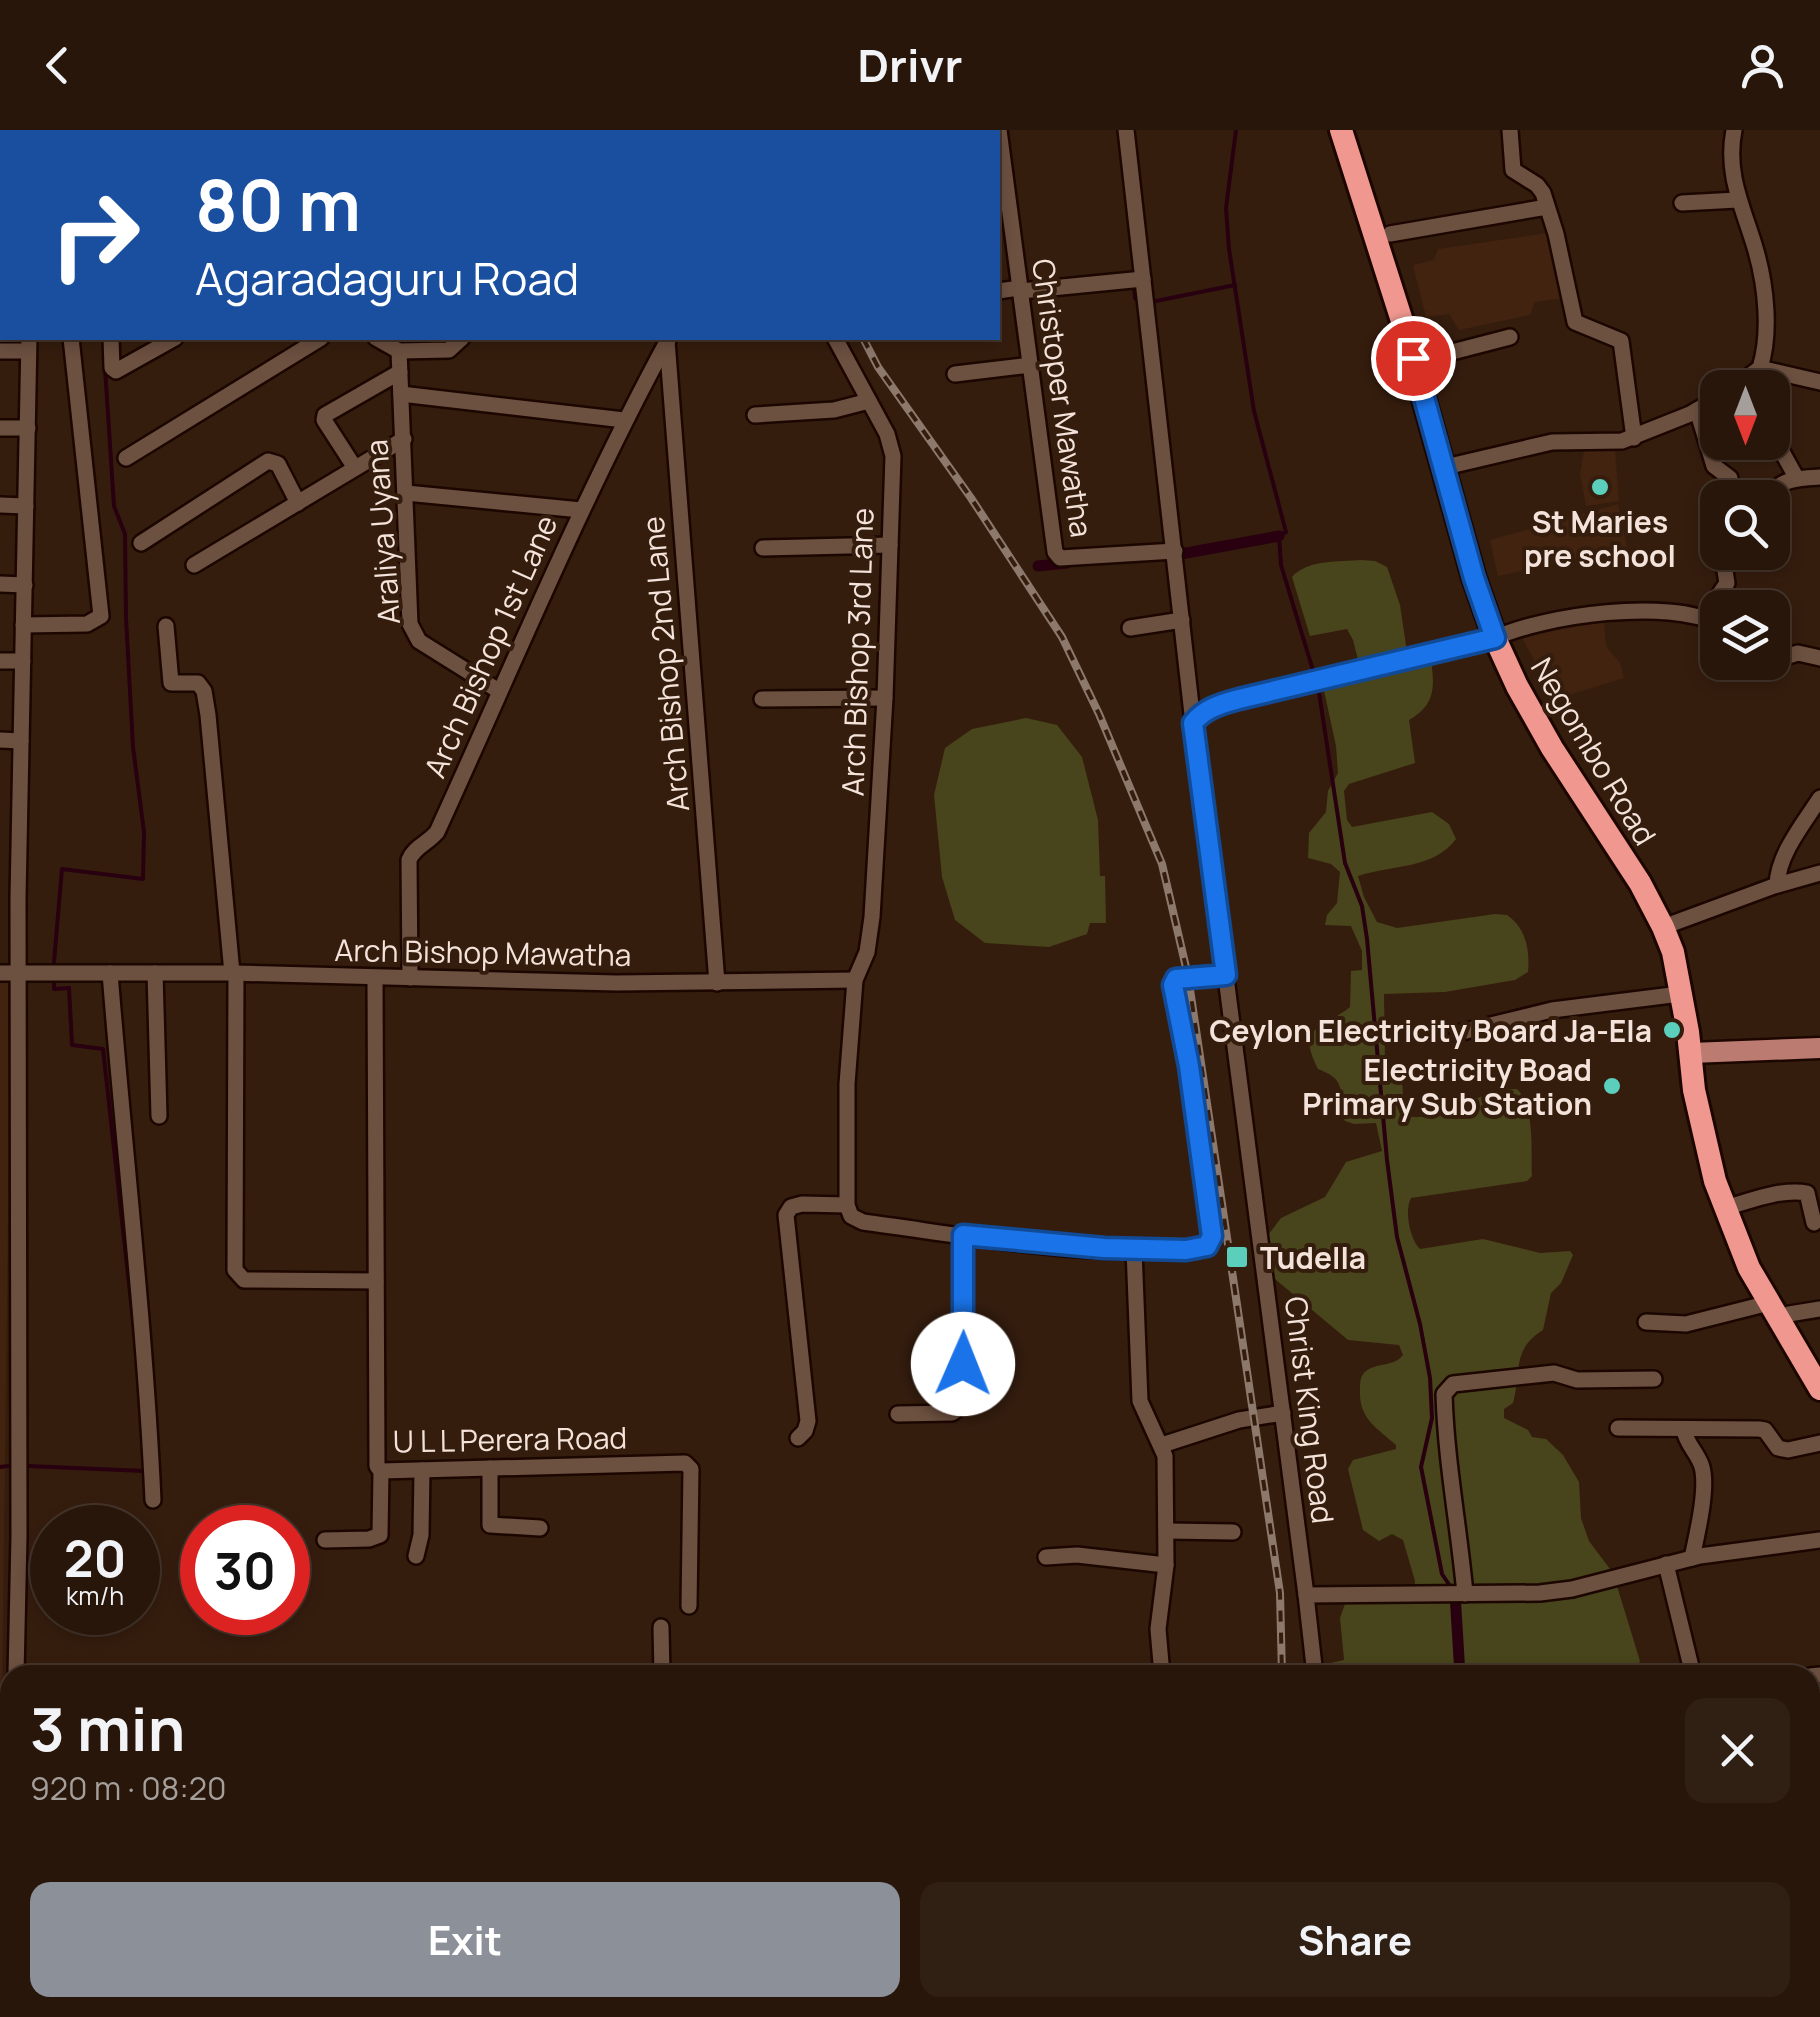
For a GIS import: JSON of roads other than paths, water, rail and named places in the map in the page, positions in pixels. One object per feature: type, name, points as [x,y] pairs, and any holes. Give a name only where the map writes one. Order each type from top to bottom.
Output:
[{"type":"highway","name":"Negombo Road","points":[[1341,133],[1390,234],[1500,636],[1651,878],[1674,923],[1684,948],[1698,1053]]},
{"type":"highway","name":"Negombo Road","points":[[1341,133],[1402,321],[1474,578],[1517,686],[1552,748],[1640,883],[1663,927],[1698,1053],[1731,1206],[1820,1389]]},
{"type":"highway","name":"Negombo Road","points":[[1779,1309],[1820,1367]]},
{"type":"main road","points":[[1698,1053],[1820,1048]]},
{"type":"street","name":"Christoper Mawatha","points":[[1000,130],[1003,204],[1021,289],[1054,552],[1060,558],[1175,552]]},
{"type":"street","name":"Christ King Road","points":[[1126,130],[1193,723],[1314,1665]]},
{"type":"street","points":[[1510,130],[1514,170],[1537,185],[1547,207],[1575,322],[1621,341],[1634,438]]},
{"type":"street","points":[[1734,130],[1732,172],[1756,248],[1765,312],[1757,370]]},
{"type":"street","points":[[1682,202],[1738,200]]},
{"type":"street","points":[[1390,234],[1547,207]]},
{"type":"street","points":[[1000,290],[1143,279]]},
{"type":"street","points":[[1425,359],[1510,337]]},
{"type":"street","points":[[23,625],[88,624],[101,616],[71,340]]},
{"type":"street","points":[[110,340],[112,368],[116,371],[172,340]]},
{"type":"street","points":[[126,458],[318,340]]},
{"type":"street","points":[[380,340],[399,351],[450,350],[460,340]]},
{"type":"street","name":"Arch Bishop 1st Lane","points":[[410,978],[409,860],[413,851],[429,842],[436,832],[581,510],[667,340]]},
{"type":"street","name":"Arch Bishop 2nd Lane","points":[[668,340],[718,983]]},
{"type":"street","name":"Arch Bishop 3rd Lane","points":[[836,340],[892,444],[885,698],[872,917],[867,952],[855,980],[847,1084],[847,1205]]},
{"type":"street","points":[[0,351],[28,344],[19,972],[8,1333],[19,1537],[16,1665]]},
{"type":"street","name":"Araliya Uyana","points":[[399,351],[410,624],[419,642],[500,691]]},
{"type":"street","points":[[955,374],[1031,365]]},
{"type":"street","points":[[1760,368],[1820,382]]},
{"type":"street","points":[[355,468],[324,420],[400,372]]},
{"type":"street","points":[[401,394],[624,420]]},
{"type":"street","points":[[755,415],[834,410],[869,401]]},
{"type":"street","points":[[1454,464],[1552,442],[1607,444],[1634,438],[1700,408]]},
{"type":"street","points":[[1697,410],[1714,466],[1730,478]]},
{"type":"street","points":[[0,428],[28,428]]},
{"type":"street","points":[[194,565],[404,439]]},
{"type":"street","points":[[1787,460],[1796,477]]},
{"type":"street","points":[[141,543],[268,462],[278,464],[298,502]]},
{"type":"street","points":[[1790,480],[1820,476]]},
{"type":"street","points":[[406,493],[581,510]]},
{"type":"street","points":[[0,505],[26,506]]},
{"type":"street","points":[[764,548],[890,545]]},
{"type":"street","points":[[0,584],[25,584]]},
{"type":"street","points":[[1193,723],[1213,707],[1500,636],[1528,624],[1652,610],[1700,618]]},
{"type":"street","points":[[1130,628],[1182,620]]},
{"type":"street","points":[[166,626],[171,684],[198,684],[204,691],[208,715],[234,973],[235,1270],[244,1280],[376,1281]]},
{"type":"street","points":[[1790,655],[1798,652],[1820,658]]},
{"type":"street","points":[[0,661],[23,661]]},
{"type":"street","points":[[762,699],[885,698]]},
{"type":"street","points":[[0,740],[21,741]]},
{"type":"street","points":[[1777,885],[1787,852],[1820,798]]},
{"type":"street","points":[[0,818],[19,818]]},
{"type":"street","points":[[1674,923],[1777,885],[1820,874]]},
{"type":"street","points":[[0,898],[18,898]]},
{"type":"street","name":"Arch Bishop Mawatha","points":[[0,972],[718,983],[855,980]]},
{"type":"street","points":[[110,973],[147,1368],[153,1500]]},
{"type":"street","points":[[155,973],[158,1116]]},
{"type":"street","points":[[798,1438],[808,1421],[786,1215],[790,1207],[847,1205],[851,1216],[864,1222],[963,1235],[1134,1250],[1207,1246],[1212,1236],[1189,1066],[1173,985],[1176,979],[1188,976],[1226,975]]},
{"type":"street","name":"U L L Perera Road","points":[[375,979],[376,1466],[381,1472],[685,1463],[691,1470],[689,1606]]},
{"type":"street","points":[[1458,1032],[1552,1010],[1680,994]]},
{"type":"street","points":[[1731,1206],[1802,1192],[1807,1194],[1814,1224]]},
{"type":"street","points":[[898,1414],[952,1413],[960,1406],[963,1235]]},
{"type":"street","points":[[1134,1250],[1140,1401],[1162,1446],[1168,1499],[1166,1565],[1158,1629],[1161,1665]]},
{"type":"street","points":[[1646,1322],[1686,1324],[1779,1309],[1820,1309]]},
{"type":"street","points":[[1463,1594],[1462,1543],[1450,1480],[1444,1404],[1447,1388],[1554,1373],[1577,1380],[1654,1379]]},
{"type":"street","points":[[1162,1446],[1239,1420],[1283,1413]]},
{"type":"street","points":[[1618,1428],[1765,1430],[1778,1448],[1788,1450],[1820,1443]]},
{"type":"street","points":[[1684,1430],[1701,1463],[1704,1479],[1692,1558]]},
{"type":"street","points":[[490,1468],[490,1525],[540,1528]]},
{"type":"street","points":[[416,1556],[422,1535],[422,1470]]},
{"type":"street","points":[[325,1540],[380,1535],[381,1472]]},
{"type":"street","points":[[1167,1531],[1233,1532]]},
{"type":"street","points":[[1306,1596],[1572,1588],[1692,1558],[1820,1540]]},
{"type":"street","points":[[1046,1557],[1078,1556],[1166,1565]]},
{"type":"street","points":[[1666,1564],[1691,1665]]},
{"type":"street","points":[[661,1627],[662,1665]]},
{"type":"waterway","points":[[1236,130],[1226,208],[1229,249],[1254,411],[1286,532],[1279,536],[1281,565],[1315,677]]},
{"type":"waterway","points":[[1151,302],[1235,285]]},
{"type":"waterway","points":[[1134,286],[1135,298],[1141,304]]},
{"type":"waterway","points":[[54,962],[62,869],[143,879],[144,832],[133,747],[125,534],[114,506],[105,368]]},
{"type":"waterway","points":[[1170,556],[1279,536]]},
{"type":"waterway","points":[[1038,566],[1067,563]]},
{"type":"waterway","points":[[1318,686],[1345,863],[1362,906],[1367,939],[1397,1237],[1430,1378],[1432,1418],[1421,1467],[1442,1574],[1452,1589]]},
{"type":"waterway","points":[[54,983],[54,989],[69,988],[72,1045],[103,1049],[136,1347]]},
{"type":"waterway","points":[[0,1467],[8,1466]]},
{"type":"waterway","points":[[28,1466],[144,1471],[144,1466]]},
{"type":"waterway","points":[[1455,1593],[1459,1665]]},
{"type":"railway","points":[[864,340],[878,367],[971,498],[1062,637],[1162,864],[1188,976],[1280,1593],[1282,1665]]},
{"type":"place","name":"St Maries pre school","points":[[1600,487]]},
{"type":"place","name":"Ceylon Electricity Board Ja-Ela","points":[[1672,1030]]},
{"type":"place","name":"Electricity Boad Primary Sub Station","points":[[1612,1086]]},
{"type":"place","name":"Tudella","points":[[1237,1257]]}]
